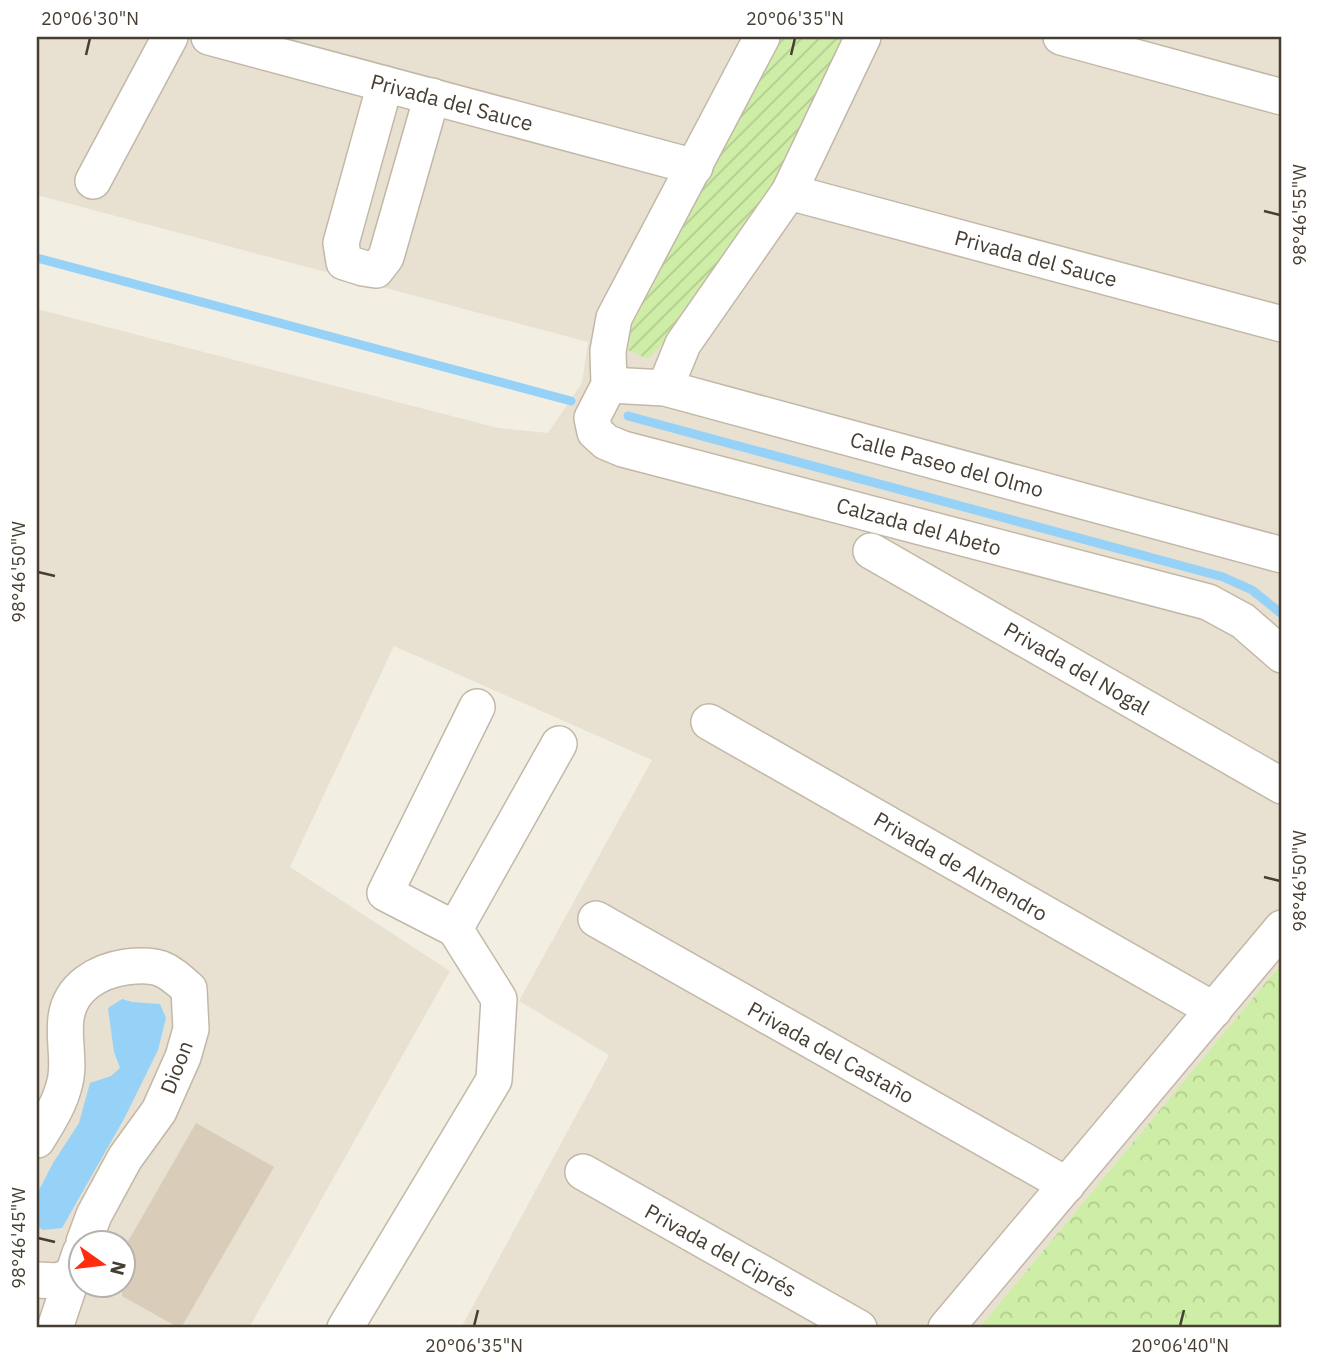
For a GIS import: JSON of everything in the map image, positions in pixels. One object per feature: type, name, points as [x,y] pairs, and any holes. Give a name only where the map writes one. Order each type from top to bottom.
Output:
[{"type":"street","points":[[93,181],[170,37]]},
{"type":"street","name":"Privada del Sauce","points":[[209,37],[695,167]]},
{"type":"street","points":[[609,386],[608,351],[614,318],[762,37]]},
{"type":"street","points":[[665,388],[683,344],[789,192],[863,37]]},
{"type":"street","points":[[1060,37],[1282,97]]},
{"type":"street","points":[[385,84],[341,243],[344,262],[363,268],[376,270],[386,257],[432,96]]},
{"type":"street","name":"Privada del Sauce","points":[[789,192],[1282,324]]},
{"type":"street","name":"Calle Paseo del Olmo","points":[[609,386],[665,388],[1280,555]]},
{"type":"street","name":"Calzada del Abeto","points":[[609,386],[592,418],[595,432],[614,446],[1208,602],[1243,621],[1282,655]]},
{"type":"street","name":"Privada del Nogal","points":[[871,551],[1282,786]]},
{"type":"street","points":[[345,1328],[494,1080],[499,999],[455,929],[385,893],[477,707]]},
{"type":"street","name":"Privada de Almendro","points":[[709,722],[1214,1010]]},
{"type":"street","points":[[455,929],[559,744]]},
{"type":"street","name":"Privada del Castaño","points":[[596,919],[1067,1185]]},
{"type":"street","points":[[946,1328],[1282,928]]},
{"type":"street","name":"Dioon","points":[[37,1140],[53,1115],[65,1082],[66,1017],[79,987],[108,970],[144,965],[168,970],[189,989],[191,1029],[183,1057],[159,1111],[125,1158],[89,1228]]},
{"type":"street","name":"Privada del Ciprés","points":[[583,1172],[859,1328]]},
{"type":"street","points":[[37,1280],[58,1281],[66,1273]]},
{"type":"street","points":[[55,1328],[66,1294]]},
{"type":"shaded area","points":[[41,37],[1282,37],[1282,963],[979,1328],[461,1328],[609,1055],[519,1001],[652,760],[394,646],[290,867],[450,971],[249,1328],[37,1328],[37,309],[498,428],[548,433],[582,383],[588,342],[37,195],[37,45]]},
{"type":"green space","points":[[783,37],[847,37],[763,206],[669,337],[648,359],[628,350],[630,325]]},
{"type":"green space","points":[[1282,963],[1282,1328],[979,1328]]},
{"type":"water","points":[[122,999],[160,1004],[166,1018],[158,1050],[125,1117],[62,1228],[43,1230],[37,1226],[37,1194],[79,1123],[90,1083],[111,1076],[120,1068],[114,1052],[108,1008]]},
{"type":"building","points":[[196,1123],[274,1167],[181,1328],[126,1298],[136,1298],[136,1228]]},
{"type":"waterway","points":[[37,258],[571,401]]},
{"type":"waterway","points":[[628,416],[1223,577],[1252,590],[1282,614]]}]
